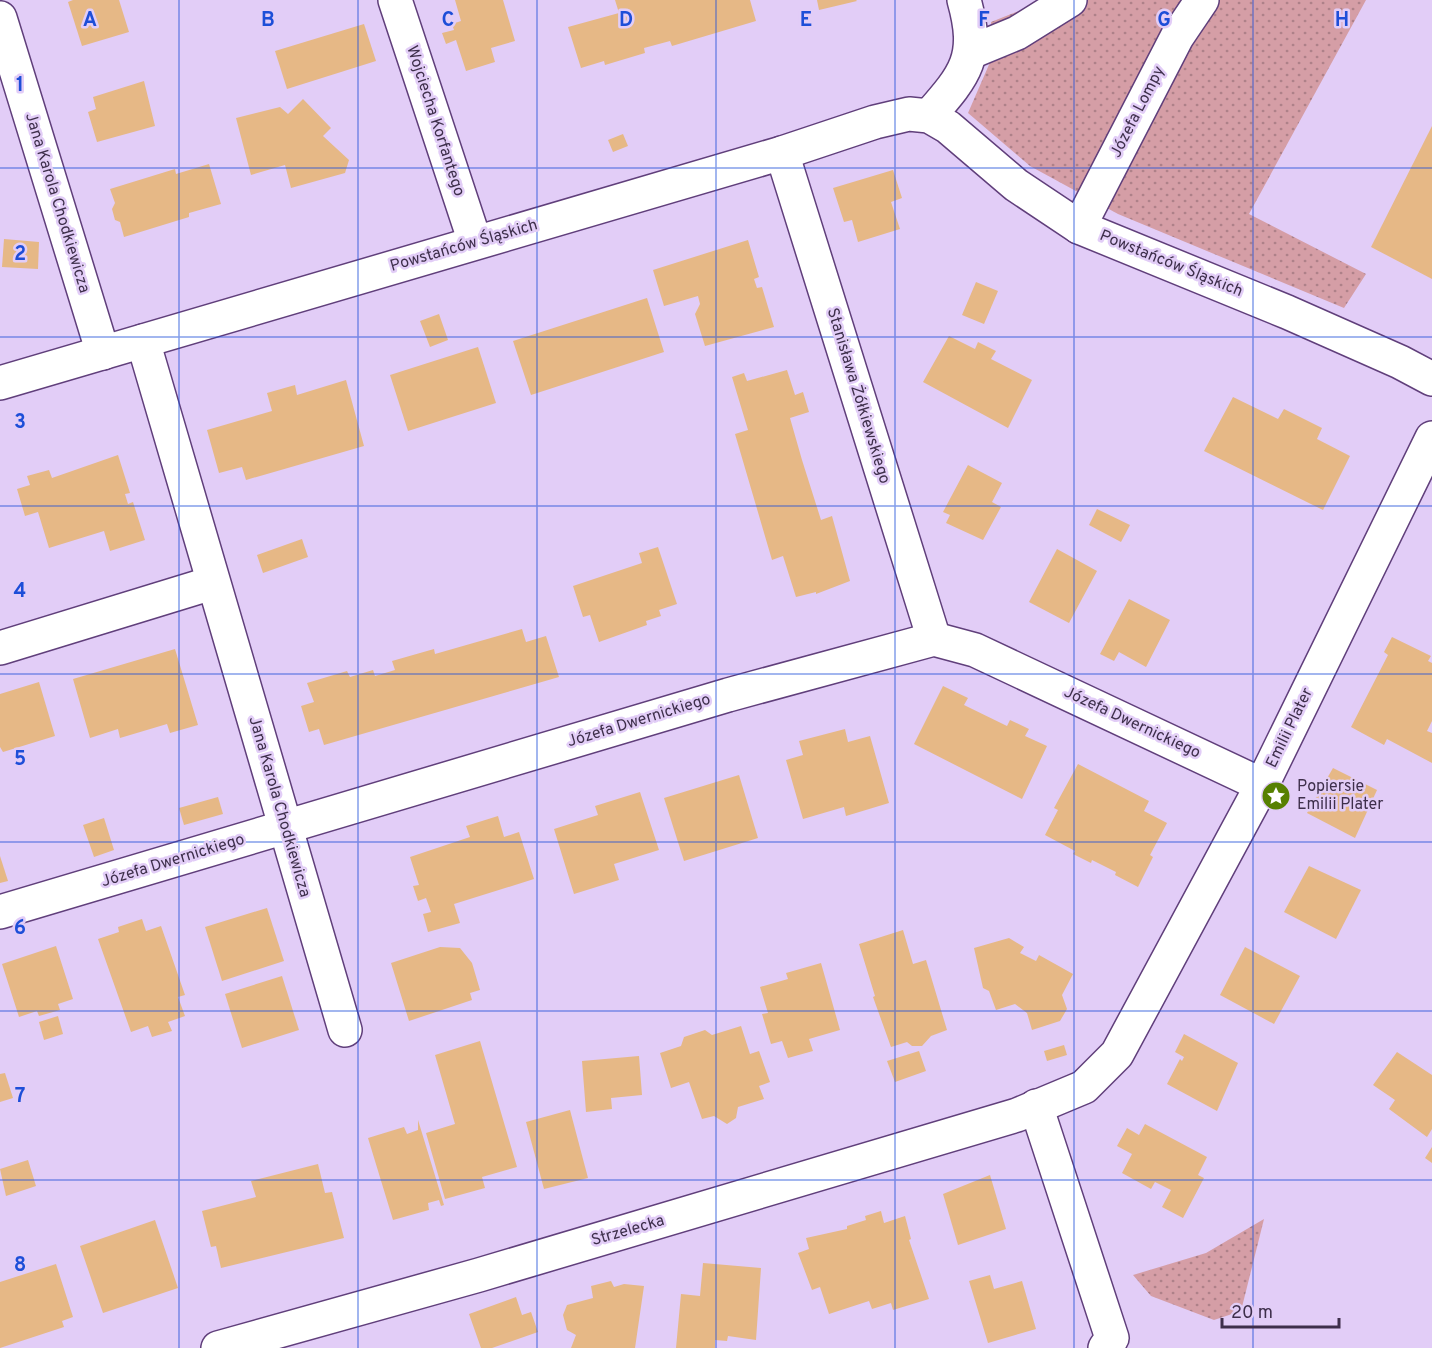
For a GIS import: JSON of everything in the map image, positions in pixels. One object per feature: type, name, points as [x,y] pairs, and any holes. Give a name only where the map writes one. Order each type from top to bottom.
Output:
[{"type":"street","name":"Wojciecha Korfantego","points":[[395,0],[475,242]]},
{"type":"street","points":[[929,117],[955,87],[971,52],[971,26],[964,0]]},
{"type":"street","points":[[971,52],[1017,33],[1070,0]]},
{"type":"street","name":"Józefa Lompy","points":[[1079,226],[1177,37],[1202,0]]},
{"type":"street","name":"Jana Karola Chodkiewicza","points":[[0,18],[103,353]]},
{"type":"street","name":"Powstańców Śląskich","points":[[0,383],[782,153],[875,122],[909,114],[929,117],[948,127],[1016,184],[1079,226],[1287,312],[1400,362],[1432,379]]},
{"type":"street","name":"Stanisława Żółkiewskiego","points":[[782,153],[934,639]]},
{"type":"street","name":"Jana Karola Chodkiewicza","points":[[143,341],[212,583],[345,1030]]},
{"type":"street","name":"Emilii Plater","points":[[1036,1106],[1084,1087],[1117,1054],[1262,784],[1432,438]]},
{"type":"street","points":[[0,648],[212,583]]},
{"type":"street","name":"Józefa Dwernickiego","points":[[0,912],[728,694],[934,639],[975,650],[1262,784]]},
{"type":"street","points":[[1036,1106],[1109,1343]]},
{"type":"street","name":"Strzelecka","points":[[218,1348],[763,1192],[1017,1115],[1036,1106]]},
{"type":"shaded area","points":[[1038,0],[1366,0],[1249,214],[1366,274],[1344,308],[1118,214],[1030,166],[968,113],[991,60],[991,22],[1029,7]]},
{"type":"shaded area","points":[[1264,1219],[1241,1311],[1214,1320],[1151,1296],[1133,1275],[1206,1253]]},
{"type":"building","points":[[73,0],[119,0],[129,32],[82,46],[68,2]]},
{"type":"building","points":[[455,0],[503,0],[515,41],[491,48],[495,62],[466,71],[456,40],[446,44],[442,33],[454,30],[452,24],[461,21]]},
{"type":"building","points":[[615,0],[750,0],[756,21],[672,46],[670,41],[644,48],[645,53],[605,65],[604,61],[581,68],[568,27],[619,13]]},
{"type":"building","points":[[817,0],[856,0],[857,1],[819,10]]},
{"type":"building","points":[[364,24],[376,61],[287,89],[275,51]]},
{"type":"building","points":[[144,81],[155,126],[97,142],[88,112],[96,109],[93,97]]},
{"type":"building","points":[[303,99],[331,128],[323,136],[349,160],[345,173],[291,188],[285,165],[251,175],[236,118],[280,107],[288,114]]},
{"type":"building","points":[[1432,126],[1432,279],[1371,247]]},
{"type":"building","points":[[623,134],[628,146],[613,152],[608,140]]},
{"type":"building","points":[[209,164],[221,204],[189,213],[189,217],[124,237],[120,222],[115,220],[112,209],[115,203],[110,189],[175,169],[176,174]]},
{"type":"building","points":[[893,170],[902,198],[891,202],[900,229],[858,242],[852,220],[844,222],[833,188]]},
{"type":"building","points":[[4,239],[39,242],[38,269],[2,267]]},
{"type":"building","points":[[748,240],[759,277],[754,279],[757,288],[762,287],[774,327],[705,346],[695,314],[700,304],[698,296],[664,306],[653,270]]},
{"type":"building","points":[[976,282],[998,291],[984,324],[962,315]]},
{"type":"building","points":[[647,298],[664,352],[531,395],[513,341]]},
{"type":"building","points":[[439,314],[448,340],[430,347],[420,321]]},
{"type":"building","points":[[949,336],[975,349],[978,342],[996,351],[991,359],[1032,380],[1008,428],[923,382]]},
{"type":"building","points":[[478,347],[496,403],[408,431],[390,375]]},
{"type":"building","points":[[787,370],[795,395],[803,392],[809,412],[790,418],[802,460],[821,520],[832,516],[850,581],[816,594],[816,592],[796,597],[783,556],[772,560],[735,434],[748,430],[732,377],[744,373],[747,381]]},
{"type":"building","points":[[346,380],[364,446],[246,480],[242,467],[219,473],[207,430],[272,411],[267,393],[295,385],[297,395]]},
{"type":"building","points":[[1233,397],[1278,419],[1284,409],[1322,428],[1317,439],[1350,456],[1323,510],[1204,451]]},
{"type":"building","points":[[118,455],[130,493],[125,494],[128,504],[133,502],[145,540],[110,551],[104,531],[49,548],[38,512],[25,516],[17,489],[30,485],[27,476],[49,470],[52,478]]},
{"type":"building","points":[[968,465],[1002,483],[992,502],[1001,507],[983,540],[946,523],[950,515],[943,512]]},
{"type":"building","points":[[1097,509],[1130,525],[1121,542],[1089,525]]},
{"type":"building","points":[[302,539],[308,557],[263,573],[257,555]]},
{"type":"building","points":[[658,547],[677,604],[659,610],[661,616],[646,621],[647,625],[599,642],[590,615],[583,617],[573,586],[642,563],[639,553]]},
{"type":"building","points":[[1057,549],[1097,571],[1069,623],[1029,602]]},
{"type":"building","points":[[1129,599],[1170,620],[1146,667],[1119,652],[1114,661],[1100,654]]},
{"type":"building","points":[[522,629],[526,642],[546,636],[559,677],[324,745],[319,729],[309,732],[301,706],[314,702],[307,683],[347,671],[350,677],[373,670],[375,676],[395,670],[392,661],[434,649],[435,654]]},
{"type":"building","points":[[1392,637],[1431,656],[1428,661],[1432,663],[1432,721],[1427,731],[1432,733],[1432,763],[1387,739],[1384,745],[1351,727],[1388,655],[1384,652]]},
{"type":"building","points":[[175,649],[198,725],[170,733],[167,724],[120,738],[118,729],[90,738],[73,679]]},
{"type":"building","points":[[39,682],[55,736],[3,752],[0,747],[0,694]]},
{"type":"building","points":[[943,686],[968,698],[964,705],[1007,726],[1010,720],[1029,729],[1025,736],[1047,746],[1022,799],[914,744]]},
{"type":"building","points":[[845,729],[848,742],[870,736],[889,803],[846,816],[844,807],[803,819],[786,760],[803,755],[799,741]]},
{"type":"building","points":[[1078,764],[1149,801],[1144,811],[1167,823],[1150,855],[1153,857],[1138,887],[1115,875],[1116,872],[1092,860],[1091,863],[1073,854],[1075,851],[1045,835],[1058,810],[1054,808]]},
{"type":"building","points":[[1333,768],[1377,790],[1355,838],[1307,813]]},
{"type":"building","points":[[739,775],[758,838],[684,861],[664,798]]},
{"type":"building","points":[[640,792],[659,850],[614,864],[619,880],[574,894],[554,829],[598,815],[595,806]]},
{"type":"building","points":[[218,797],[223,814],[184,825],[179,808]]},
{"type":"building","points":[[498,816],[504,837],[519,832],[534,879],[454,904],[460,923],[428,932],[423,914],[431,912],[426,898],[418,901],[413,886],[419,885],[410,857],[470,837],[466,826]]},
{"type":"building","points":[[104,818],[114,850],[94,857],[83,825]]},
{"type":"building","points":[[0,856],[8,881],[0,883]]},
{"type":"building","points":[[1309,866],[1361,890],[1336,939],[1284,912]]},
{"type":"building","points":[[267,908],[284,961],[222,981],[205,927]]},
{"type":"building","points":[[142,919],[146,931],[161,926],[185,995],[178,997],[185,1016],[168,1022],[172,1031],[152,1037],[148,1026],[131,1032],[98,939],[119,932],[118,927]]},
{"type":"building","points":[[903,930],[913,964],[926,960],[947,1030],[931,1036],[922,1046],[912,1046],[907,1042],[891,1047],[873,997],[875,996],[859,944]]},
{"type":"building","points":[[1009,938],[1024,947],[1020,953],[1036,961],[1039,955],[1073,974],[1062,995],[1067,1009],[1060,1021],[1032,1030],[1027,1013],[1015,1004],[996,1010],[989,991],[983,988],[974,948]]},
{"type":"building","points":[[56,946],[73,999],[58,1004],[60,1010],[39,1016],[37,1011],[19,1017],[2,964]]},
{"type":"building","points":[[440,947],[460,948],[472,963],[480,990],[470,993],[472,1000],[409,1021],[391,963]]},
{"type":"building","points":[[1245,947],[1300,976],[1274,1024],[1220,995]]},
{"type":"building","points":[[821,963],[840,1030],[809,1039],[813,1051],[788,1058],[782,1041],[771,1044],[762,1014],[768,1013],[760,987],[788,979],[786,973]]},
{"type":"building","points":[[282,976],[299,1030],[242,1048],[225,994]]},
{"type":"building","points":[[58,1016],[63,1034],[44,1040],[39,1022]]},
{"type":"building","points":[[741,1026],[750,1054],[759,1051],[770,1082],[759,1086],[764,1099],[738,1107],[736,1118],[727,1124],[714,1116],[702,1119],[689,1082],[671,1088],[660,1053],[681,1046],[684,1037],[705,1030],[712,1035]]},
{"type":"building","points":[[1184,1034],[1238,1063],[1217,1111],[1167,1084],[1180,1059],[1182,1061],[1184,1057],[1175,1052]]},
{"type":"building","points":[[480,1041],[517,1167],[482,1177],[485,1188],[445,1199],[426,1133],[455,1124],[435,1055]]},
{"type":"building","points":[[1064,1045],[1067,1055],[1047,1061],[1044,1051]]},
{"type":"building","points":[[919,1051],[926,1071],[895,1082],[887,1061]]},
{"type":"building","points":[[1397,1052],[1432,1075],[1432,1129],[1427,1137],[1389,1109],[1395,1100],[1373,1085]]},
{"type":"building","points":[[639,1056],[642,1095],[611,1098],[612,1109],[586,1112],[582,1061]]},
{"type":"building","points":[[5,1073],[13,1098],[0,1102],[0,1074]]},
{"type":"building","points":[[570,1110],[588,1178],[544,1189],[526,1122]]},
{"type":"building","points":[[418,1120],[444,1205],[441,1206],[439,1200],[428,1203],[429,1210],[393,1220],[368,1138],[404,1127],[407,1134],[418,1130]]},
{"type":"building","points":[[1145,1124],[1207,1157],[1198,1175],[1204,1178],[1183,1218],[1162,1207],[1171,1190],[1155,1182],[1151,1189],[1122,1173],[1132,1154],[1117,1146],[1127,1128],[1139,1135]]},
{"type":"building","points":[[1432,1147],[1432,1163],[1425,1158]]},
{"type":"building","points":[[28,1160],[36,1186],[6,1196],[0,1169]]},
{"type":"building","points":[[318,1164],[325,1193],[332,1192],[344,1238],[221,1268],[216,1246],[211,1247],[202,1211],[256,1197],[251,1181]]},
{"type":"building","points":[[990,1175],[1006,1229],[958,1245],[943,1194]]},
{"type":"building","points":[[881,1211],[884,1223],[905,1216],[911,1239],[909,1240],[929,1299],[893,1310],[891,1303],[872,1309],[869,1301],[829,1314],[820,1287],[812,1290],[798,1253],[809,1249],[806,1238],[847,1229],[847,1226],[866,1220],[865,1216]]},
{"type":"building","points":[[155,1220],[178,1288],[103,1313],[80,1246]]},
{"type":"building","points":[[703,1263],[761,1268],[756,1340],[728,1336],[727,1341],[715,1340],[715,1348],[676,1348],[681,1294],[700,1296]]},
{"type":"building","points":[[56,1264],[73,1317],[62,1321],[64,1327],[0,1348],[0,1282]]},
{"type":"building","points":[[990,1275],[994,1289],[1022,1281],[1036,1329],[988,1343],[969,1281]]},
{"type":"building","points":[[611,1281],[614,1287],[624,1284],[644,1286],[635,1348],[571,1348],[576,1335],[567,1330],[563,1315],[567,1305],[593,1298],[591,1286]]},
{"type":"building","points":[[516,1297],[522,1315],[531,1312],[538,1332],[492,1348],[481,1348],[469,1314]]},
{"type":"place","name":"Popiersie Emilii Plater","points":[[1276,796]]}]
